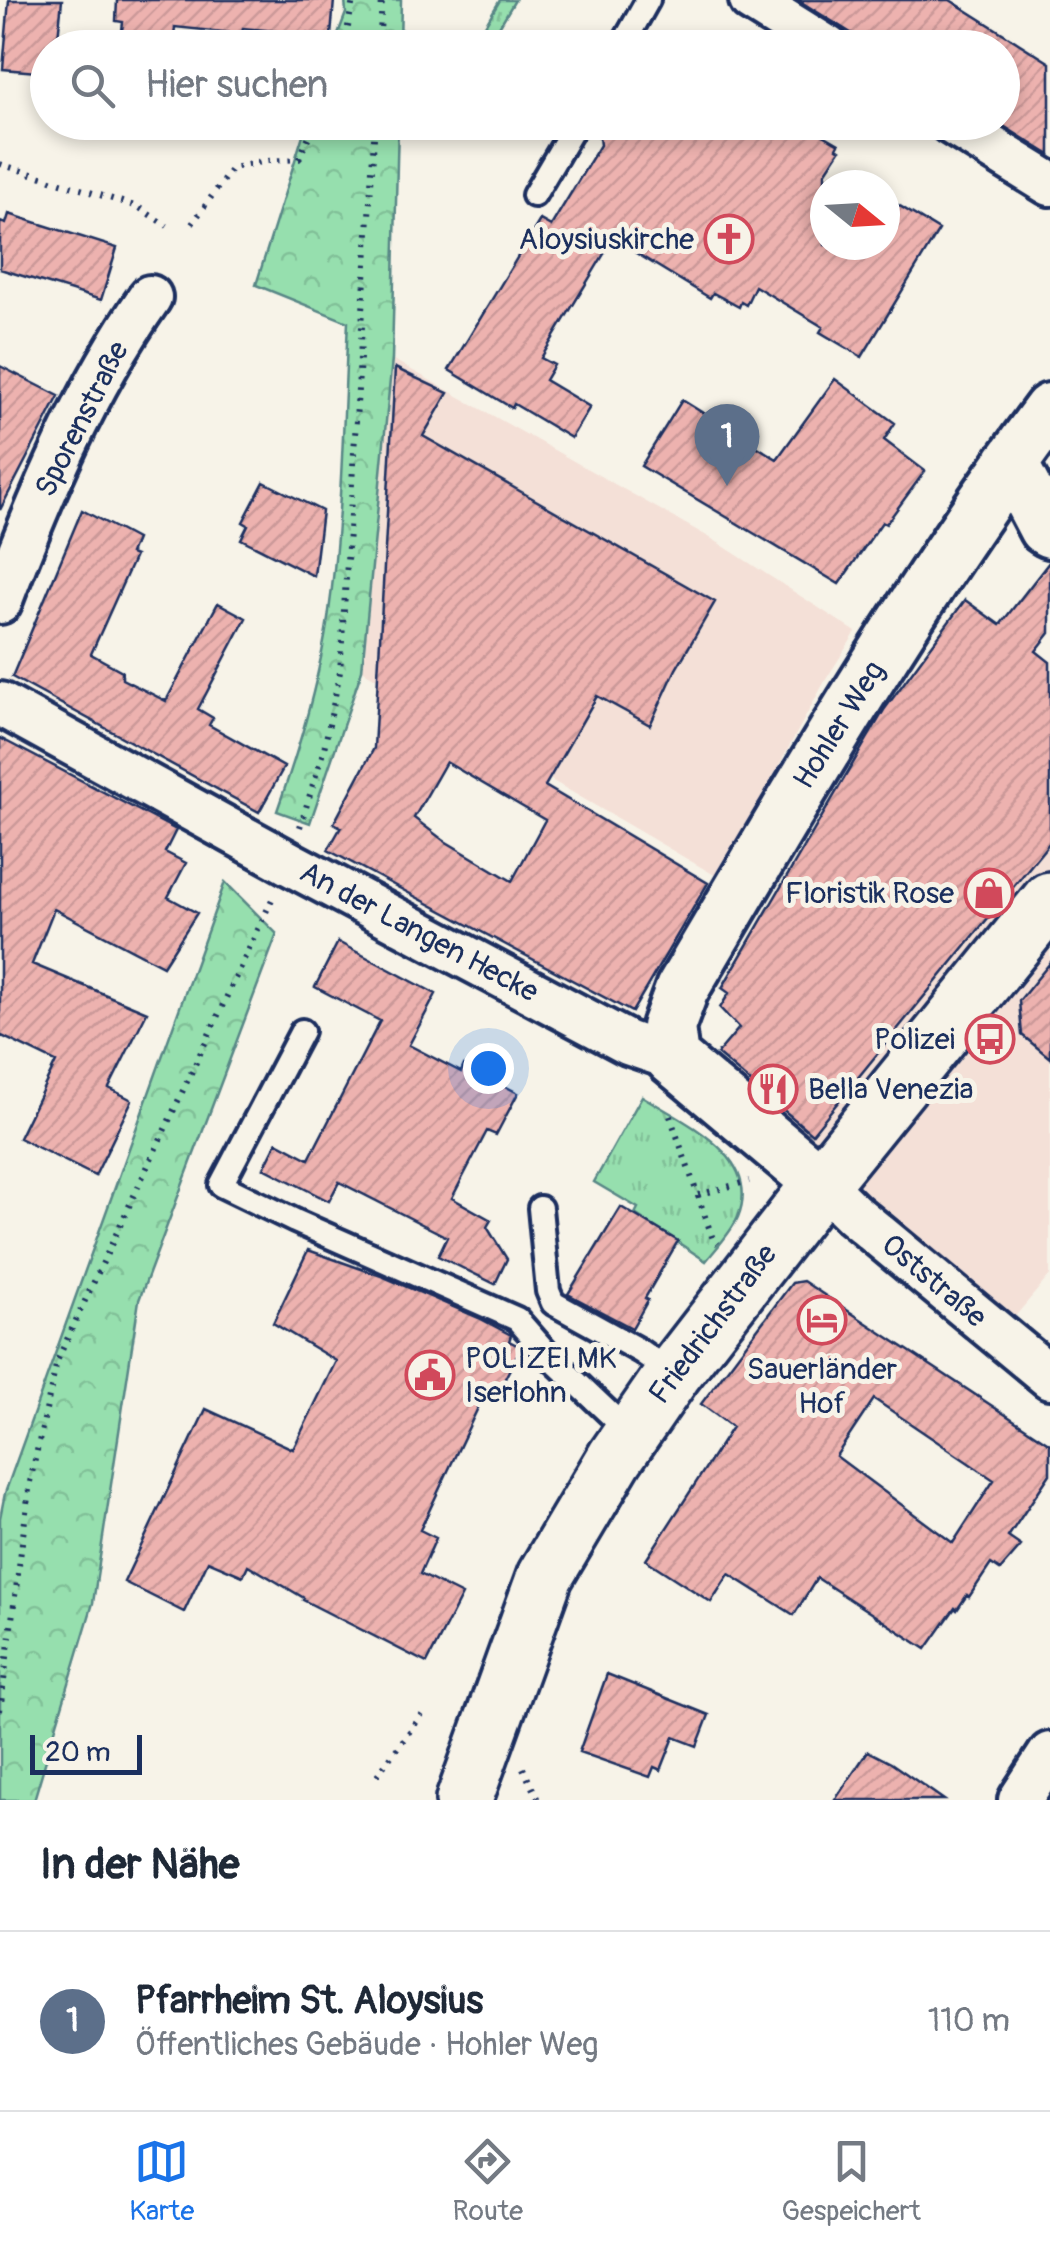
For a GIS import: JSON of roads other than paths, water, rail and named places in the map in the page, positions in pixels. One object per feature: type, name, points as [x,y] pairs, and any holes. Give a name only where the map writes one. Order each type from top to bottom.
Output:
[{"type":"main road","name":"Friedrichstraße","points":[[464,1800],[545,1576],[631,1434],[821,1182],[1050,900]]},
{"type":"street","points":[[751,0],[799,30]]},
{"type":"street","points":[[979,140],[1050,184]]},
{"type":"street","name":"Sporenstraße","points":[[0,602],[33,516],[114,349],[150,297]]},
{"type":"street","name":"Hohler Weg","points":[[672,1058],[668,1027],[682,989],[836,727],[1031,473],[1050,410]]},
{"type":"street","points":[[1031,473],[1045,528],[1050,531]]},
{"type":"street","name":"An der Langen Hecke","points":[[0,704],[288,863],[628,1042],[672,1058],[821,1182]]},
{"type":"street","name":"Oststraße","points":[[821,1182],[852,1214],[1050,1378]]},
{"type":"street","points":[[1020,1800],[1050,1754]]},
{"type":"lane","points":[[631,30],[648,0]]},
{"type":"lane","points":[[534,194],[566,140]]},
{"type":"lane","points":[[302,1031],[221,1185],[518,1319],[552,1359],[631,1434]]},
{"type":"lane","points":[[540,1208],[548,1291],[553,1303],[673,1374]]},
{"type":"place","name":"Aloysiuskirche","points":[[729,239]]},
{"type":"place","name":"Pfarrheim St. Aloysius","points":[[727,486]]},
{"type":"place","name":"Floristik Rose","points":[[989,893]]},
{"type":"place","name":"Polizei","points":[[990,1039]]},
{"type":"place","name":"Bella Venezia","points":[[773,1089]]},
{"type":"place","name":"Sauerländer Hof","points":[[822,1320]]},
{"type":"place","name":"POLIZEI MK Iserlohn","points":[[430,1375]]}]
